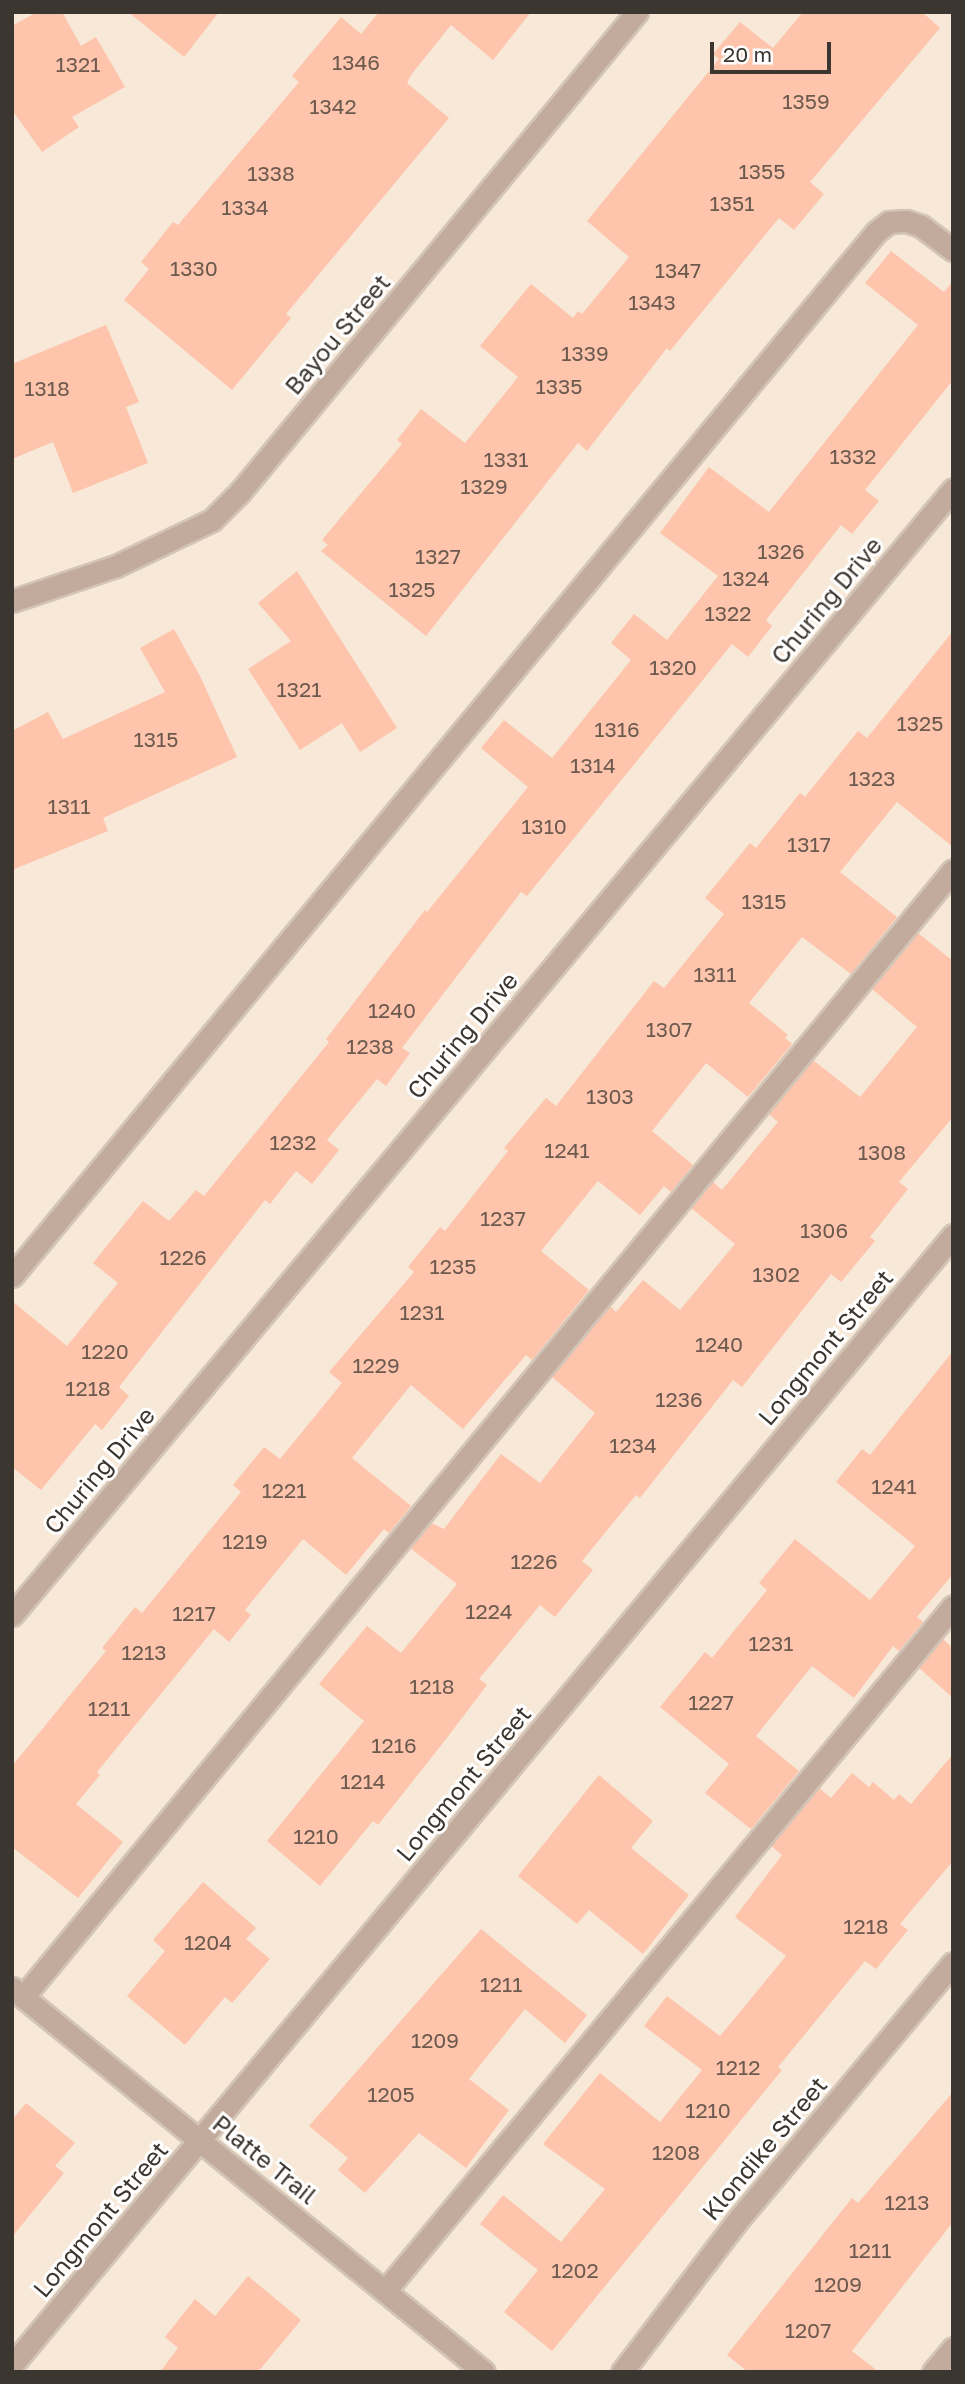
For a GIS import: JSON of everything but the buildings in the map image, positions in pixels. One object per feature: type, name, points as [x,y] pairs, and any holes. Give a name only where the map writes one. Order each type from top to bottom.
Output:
[{"type":"street","name":"Bayou Street","points":[[12,601],[116,566],[212,520],[240,492],[637,12]]},
{"type":"street","points":[[12,1276],[876,232],[889,222],[906,221],[921,226],[953,250]]},
{"type":"street","name":"Churing Drive","points":[[12,1615],[953,489]]},
{"type":"street","points":[[18,1992],[953,870]]},
{"type":"street","name":"Longmont Street","points":[[12,2365],[953,1235]]},
{"type":"street","points":[[385,2291],[953,1606]]},
{"type":"street","name":"Klondike Street","points":[[622,2372],[737,2221],[953,1963]]},
{"type":"street","name":"Platte Trail","points":[[18,1992],[484,2372]]},
{"type":"street","points":[[933,2372],[953,2348]]}]
